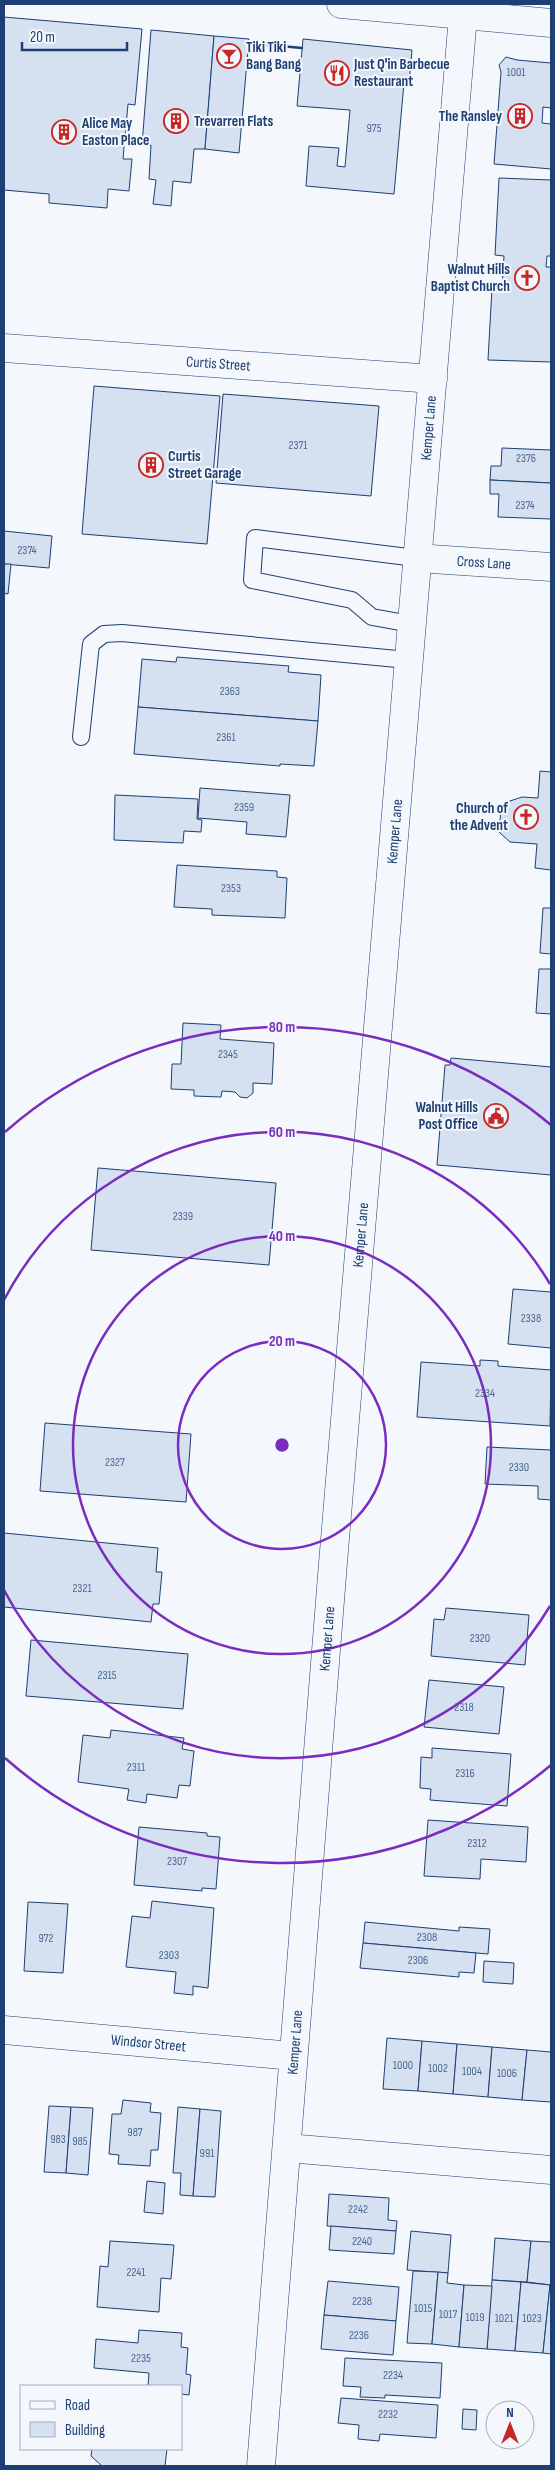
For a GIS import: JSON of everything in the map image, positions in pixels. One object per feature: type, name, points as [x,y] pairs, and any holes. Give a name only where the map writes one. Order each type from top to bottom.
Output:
[{"type":"street","points":[[341,4],[464,10],[551,23]]},
{"type":"street","name":"Kemper Lane","points":[[261,2466],[416,558],[464,10]]},
{"type":"street","name":"Curtis Street","points":[[4,348],[433,379]]},
{"type":"street","name":"Cross Lane","points":[[416,558],[551,567]]},
{"type":"street","name":"Windsor Street","points":[[4,2030],[293,2056]]},
{"type":"street","points":[[287,2148],[551,2170]]},
{"type":"lane","points":[[411,624],[372,617],[352,600],[252,580],[255,538],[416,558]]},
{"type":"lane","points":[[81,738],[92,644],[104,634],[122,633],[408,660]]},
{"type":"building","name":"Alice May Easton Place","points":[[4,17],[142,29],[135,105],[128,104],[123,159],[132,159],[129,191],[108,189],[107,208],[49,203],[49,194],[4,190]]},
{"type":"building","name":"Trevarren Flats","points":[[151,30],[214,36],[205,149],[194,149],[191,183],[173,181],[171,206],[153,204],[156,180],[149,179],[151,145],[142,145]]},
{"type":"building","points":[[214,36],[249,39],[239,153],[205,149]]},
{"type":"building","points":[[303,39],[412,50],[409,84],[404,83],[394,194],[306,186],[309,146],[339,148],[337,166],[345,167],[350,110],[297,106]]},
{"type":"building","name":"The Ransley","points":[[506,57],[517,60],[551,63],[551,108],[543,107],[542,123],[551,124],[551,169],[494,164],[501,72],[499,65]]},
{"type":"building","name":"Walnut Hills Baptist Church","points":[[499,178],[551,180],[551,256],[547,256],[546,267],[551,267],[551,362],[488,360],[492,288],[502,288],[504,256],[495,255]]},
{"type":"building","name":"Curtis Street Garage","points":[[94,386],[220,396],[207,544],[82,534]]},
{"type":"building","points":[[223,394],[379,406],[371,496],[216,483]]},
{"type":"building","points":[[502,448],[551,450],[551,483],[490,480],[491,466],[501,466]]},
{"type":"building","points":[[490,480],[551,483],[551,519],[498,517],[499,494],[490,494]]},
{"type":"building","points":[[4,531],[52,536],[49,568],[4,564]]},
{"type":"building","points":[[4,564],[11,564],[8,594],[4,593]]},
{"type":"building","points":[[177,657],[289,666],[288,672],[321,675],[318,721],[138,707],[142,659],[176,662]]},
{"type":"building","points":[[138,707],[318,721],[314,766],[280,764],[280,766],[134,754]]},
{"type":"building","name":"Church of the Advent","points":[[540,771],[551,772],[551,870],[535,868],[537,844],[510,842],[499,832],[501,809],[507,802],[522,797],[538,798]]},
{"type":"building","points":[[200,788],[290,795],[286,837],[246,834],[247,822],[198,818]]},
{"type":"building","points":[[115,795],[198,799],[197,819],[202,820],[201,832],[184,831],[183,843],[114,840]]},
{"type":"building","points":[[177,865],[277,871],[277,877],[287,878],[285,918],[212,915],[212,909],[174,907]]},
{"type":"building","points":[[543,908],[551,908],[551,954],[540,953]]},
{"type":"building","points":[[539,969],[551,969],[551,1014],[536,1013]]},
{"type":"building","points":[[183,1023],[221,1025],[220,1039],[274,1043],[272,1084],[253,1083],[253,1093],[247,1098],[240,1097],[235,1092],[222,1091],[221,1097],[194,1096],[194,1090],[171,1089],[172,1064],[181,1064]]},
{"type":"building","name":"Walnut Hills Post Office","points":[[451,1058],[551,1067],[551,1175],[437,1165],[445,1065],[450,1065]]},
{"type":"building","points":[[98,1168],[276,1183],[269,1265],[91,1250]]},
{"type":"building","points":[[513,1289],[551,1292],[551,1348],[508,1344]]},
{"type":"building","points":[[480,1360],[498,1361],[498,1366],[551,1370],[550,1426],[417,1417],[421,1362],[480,1366]]},
{"type":"building","points":[[45,1423],[191,1434],[186,1502],[40,1491]]},
{"type":"building","points":[[487,1447],[551,1450],[551,1500],[538,1499],[538,1486],[485,1484]]},
{"type":"building","points":[[4,1533],[158,1548],[156,1572],[162,1572],[159,1604],[153,1604],[151,1622],[4,1607]]},
{"type":"building","points":[[446,1608],[529,1615],[525,1665],[431,1656],[434,1619],[444,1620]]},
{"type":"building","points":[[31,1640],[188,1654],[183,1709],[26,1696]]},
{"type":"building","points":[[429,1680],[504,1687],[499,1734],[424,1727]]},
{"type":"building","points":[[111,1730],[184,1738],[182,1749],[194,1751],[190,1786],[179,1785],[177,1798],[147,1794],[146,1803],[127,1800],[129,1789],[78,1782],[83,1735],[110,1738]]},
{"type":"building","points":[[432,1748],[511,1754],[507,1806],[430,1800],[431,1789],[420,1788],[421,1757],[432,1758]]},
{"type":"building","points":[[428,1820],[528,1827],[526,1862],[481,1859],[480,1879],[424,1876]]},
{"type":"building","points":[[139,1827],[207,1833],[207,1836],[220,1837],[216,1889],[202,1888],[202,1891],[134,1885]]},
{"type":"building","points":[[152,1901],[214,1908],[208,1988],[193,1986],[193,1995],[174,1993],[176,1972],[126,1967],[132,1916],[150,1918]]},
{"type":"building","points":[[28,1902],[68,1904],[63,1973],[24,1971]]},
{"type":"building","points":[[365,1922],[459,1931],[459,1927],[490,1929],[488,1954],[363,1943]]},
{"type":"building","points":[[363,1943],[476,1953],[474,1973],[459,1972],[459,1977],[360,1968]]},
{"type":"building","points":[[484,1961],[514,1963],[513,1984],[483,1982]]},
{"type":"building","points":[[387,2038],[422,2041],[418,2091],[383,2089]]},
{"type":"building","points":[[422,2041],[457,2044],[453,2094],[418,2091]]},
{"type":"building","points":[[457,2044],[492,2047],[488,2097],[453,2094]]},
{"type":"building","points":[[492,2047],[527,2050],[522,2100],[488,2097]]},
{"type":"building","points":[[527,2050],[551,2052],[551,2102],[522,2100]]},
{"type":"building","points":[[123,2100],[151,2103],[150,2112],[161,2113],[158,2150],[151,2150],[150,2166],[118,2164],[119,2155],[109,2154],[112,2114],[121,2114]]},
{"type":"building","points":[[49,2106],[71,2107],[66,2173],[44,2172]]},
{"type":"building","points":[[71,2107],[93,2108],[88,2175],[66,2173]]},
{"type":"building","points":[[178,2107],[200,2109],[193,2196],[180,2195],[181,2173],[173,2173]]},
{"type":"building","points":[[200,2109],[221,2111],[215,2197],[193,2196]]},
{"type":"building","points":[[147,2181],[165,2183],[163,2214],[144,2212]]},
{"type":"building","points":[[329,2194],[389,2198],[388,2220],[397,2221],[396,2231],[327,2226]]},
{"type":"building","points":[[331,2226],[396,2231],[394,2254],[329,2250]]},
{"type":"building","points":[[411,2231],[451,2235],[448,2273],[407,2270]]},
{"type":"building","points":[[495,2238],[531,2241],[527,2282],[492,2280]]},
{"type":"building","points":[[110,2241],[174,2245],[171,2279],[161,2278],[159,2312],[97,2307],[100,2266],[108,2267]]},
{"type":"building","points":[[531,2241],[551,2242],[551,2285],[527,2282]]},
{"type":"building","points":[[413,2271],[438,2272],[432,2344],[407,2343]]},
{"type":"building","points":[[438,2272],[448,2273],[447,2283],[464,2285],[459,2347],[432,2344]]},
{"type":"building","points":[[492,2280],[521,2282],[515,2351],[487,2349]]},
{"type":"building","points":[[328,2281],[399,2287],[396,2321],[324,2315]]},
{"type":"building","points":[[521,2282],[550,2285],[543,2353],[515,2351]]},
{"type":"building","points":[[464,2285],[492,2286],[487,2349],[459,2347]]},
{"type":"building","points":[[551,2285],[551,2354],[543,2353]]},
{"type":"building","points":[[324,2315],[396,2321],[393,2355],[321,2349]]},
{"type":"building","points":[[139,2330],[182,2333],[181,2347],[188,2348],[186,2374],[191,2375],[189,2395],[182,2394],[182,2385],[148,2385],[149,2373],[94,2368],[96,2339],[138,2343]]},
{"type":"building","points":[[345,2358],[442,2363],[440,2398],[385,2395],[385,2398],[360,2397],[361,2387],[343,2386]]},
{"type":"building","points":[[341,2398],[438,2405],[436,2438],[380,2434],[379,2441],[358,2439],[359,2425],[338,2423]]},
{"type":"building","points":[[463,2409],[477,2410],[476,2430],[462,2429]]},
{"type":"building","points":[[92,2450],[167,2450],[165,2466],[102,2466],[91,2456]]},
{"type":"wall","points":[[258,44],[302,48]]},
{"type":"place","name":"Tiki Tiki Bang Bang","points":[[229,56]]},
{"type":"place","name":"Just Q'in Barbecue Restaurant","points":[[337,73]]},
{"type":"place","name":"The Ransley","points":[[520,116]]},
{"type":"place","name":"Trevarren Flats","points":[[176,121]]},
{"type":"place","name":"Alice May Easton Place","points":[[64,132]]},
{"type":"place","name":"Walnut Hills Baptist Church","points":[[527,278]]},
{"type":"place","name":"Curtis Street Garage","points":[[151,465]]},
{"type":"place","name":"Church of the Advent","points":[[526,817]]},
{"type":"place","name":"Walnut Hills Post Office","points":[[496,1116]]}]
